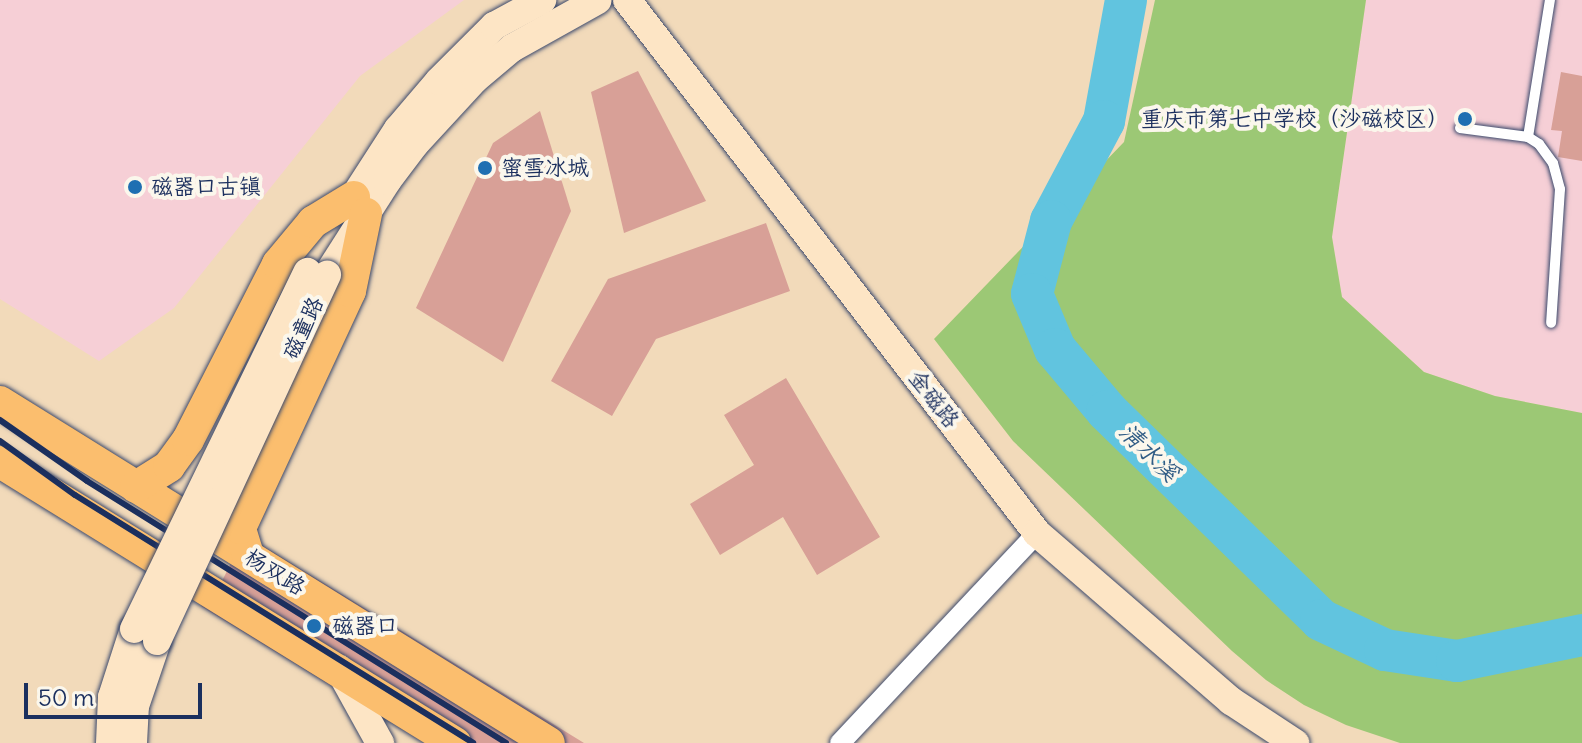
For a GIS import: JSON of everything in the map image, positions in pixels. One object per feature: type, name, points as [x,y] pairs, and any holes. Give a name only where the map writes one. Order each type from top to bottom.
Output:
[{"type":"main road","name":"磁童路","points":[[110,743],[112,697],[145,635],[317,273],[360,206],[398,129],[439,81],[494,26],[542,0]]},
{"type":"main road","name":"磁童路","points":[[360,206],[475,79],[512,48],[598,0]]},
{"type":"main road","name":"金磁路","points":[[627,0],[1037,533],[1231,701],[1295,743]]},
{"type":"main road","points":[[136,487],[169,466],[188,440],[278,264],[313,222],[360,206],[350,291],[240,528],[248,555]]},
{"type":"main road","name":"杨双路","points":[[0,402],[549,743]]},
{"type":"main road","points":[[0,462],[455,743]]},
{"type":"main road","name":"磁童路","points":[[133,743],[145,635]]},
{"type":"main road","points":[[339,669],[380,743]]},
{"type":"street","points":[[840,743],[1037,533]]},
{"type":"lane","points":[[1528,137],[1550,0]]},
{"type":"lane","points":[[1460,128],[1528,137],[1547,153],[1560,189],[1551,323]]},
{"type":"shaded area","name":"磁器口古镇","points":[[0,0],[464,0],[360,76],[174,308],[99,361],[0,299]]},
{"type":"shaded area","name":"重庆市第七中学校（沙磁校区）","points":[[1366,0],[1582,0],[1582,413],[1495,396],[1424,372],[1342,297],[1332,237]]},
{"type":"green space","points":[[1155,0],[1366,0],[1332,237],[1342,297],[1424,372],[1495,396],[1582,413],[1582,743],[1400,743],[1346,725],[1304,705],[1266,680],[1232,651],[1013,441],[934,339],[1124,142]]},
{"type":"building","points":[[638,71],[706,201],[624,233],[591,92]]},
{"type":"building","points":[[1561,72],[1582,76],[1582,161],[1558,157],[1562,131],[1551,130]]},
{"type":"building","points":[[540,111],[571,211],[503,362],[416,308],[493,143]]},
{"type":"building","points":[[766,223],[790,291],[656,339],[612,416],[551,381],[608,279]]},
{"type":"building","points":[[786,378],[880,537],[817,575],[783,517],[720,555],[690,504],[754,465],[724,415]]},
{"type":"building","name":"磁器口","points":[[245,535],[584,743],[425,743],[201,606],[220,585]]},
{"type":"waterway","name":"清水溪","points":[[1126,0],[1104,121],[1051,221],[1032,294],[1055,349],[1107,411],[1321,620],[1385,650],[1457,661],[1582,635]]},
{"type":"railway","points":[[0,420],[87,481],[506,743]]},
{"type":"railway","points":[[0,441],[75,495],[473,743]]},
{"type":"place","name":"重庆市第七中学校（沙磁校区）","points":[[1465,119]]},
{"type":"place","name":"蜜雪冰城","points":[[485,168]]},
{"type":"place","name":"磁器口古镇","points":[[135,187]]},
{"type":"place","name":"磁器口","points":[[314,626]]}]
